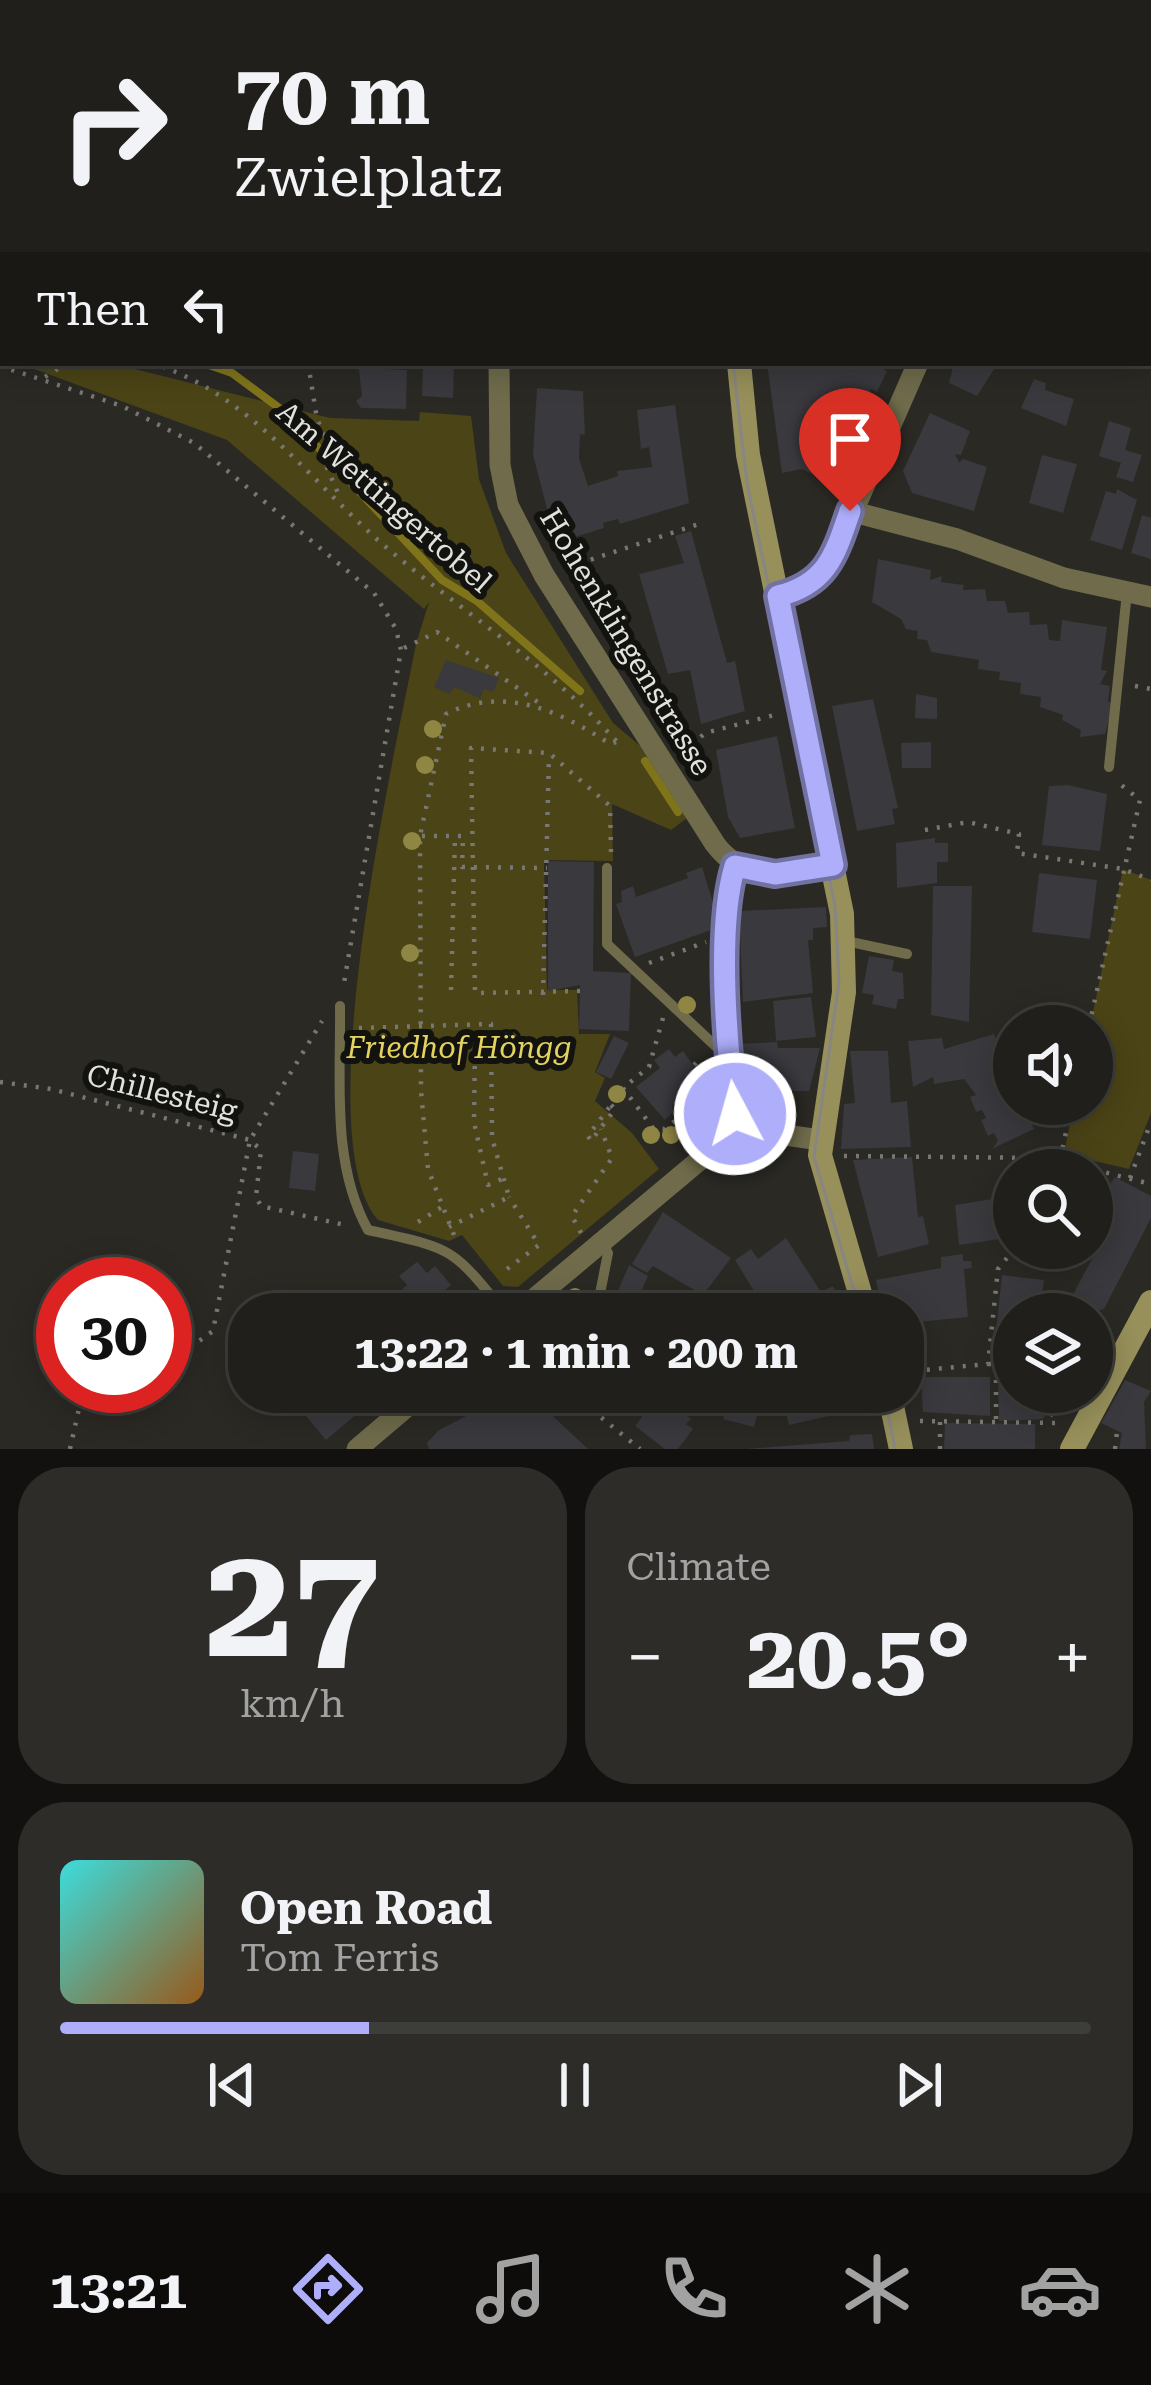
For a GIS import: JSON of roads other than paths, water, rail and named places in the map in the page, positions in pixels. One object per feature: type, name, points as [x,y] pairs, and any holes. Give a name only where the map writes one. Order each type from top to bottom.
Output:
[{"type":"street","name":"Hohenklingenstrasse","points":[[499,366],[500,466],[508,505],[544,575],[735,866]]},
{"type":"street","points":[[739,366],[746,441],[846,941],[828,1195],[859,1293]]},
{"type":"street","points":[[778,596],[802,590],[827,571],[917,366]]},
{"type":"street","points":[[850,511],[984,549],[999,559],[1151,597]]},
{"type":"street","points":[[737,1131],[728,1058],[728,888],[735,866],[775,874],[833,865]]},
{"type":"street","points":[[537,1293],[591,1238],[737,1131],[829,1148]]},
{"type":"street","points":[[1072,1449],[1151,1302]]},
{"type":"street","points":[[357,1449],[399,1413]]},
{"type":"street","points":[[894,1413],[901,1449]]},
{"type":"lane","points":[[1109,767],[1127,592]]},
{"type":"lane","points":[[607,868],[607,944],[728,1058]]},
{"type":"lane","points":[[846,941],[907,954]]},
{"type":"lane","points":[[340,1006],[346,1181],[368,1230],[445,1247],[489,1293]]},
{"type":"lane","points":[[591,1238],[608,1253],[600,1293]]},
{"type":"waterway","points":[[212,366],[232,373],[286,413],[442,580],[477,601],[580,691]]},
{"type":"waterway","points":[[645,761],[678,812]]},
{"type":"tram line","points":[[733,366],[747,483],[835,906],[839,982],[814,1157],[855,1293]]},
{"type":"tram line","points":[[888,1413],[895,1449]]},
{"type":"park label","name":"Friedhof Höngg","points":[[459,1048]]}]
